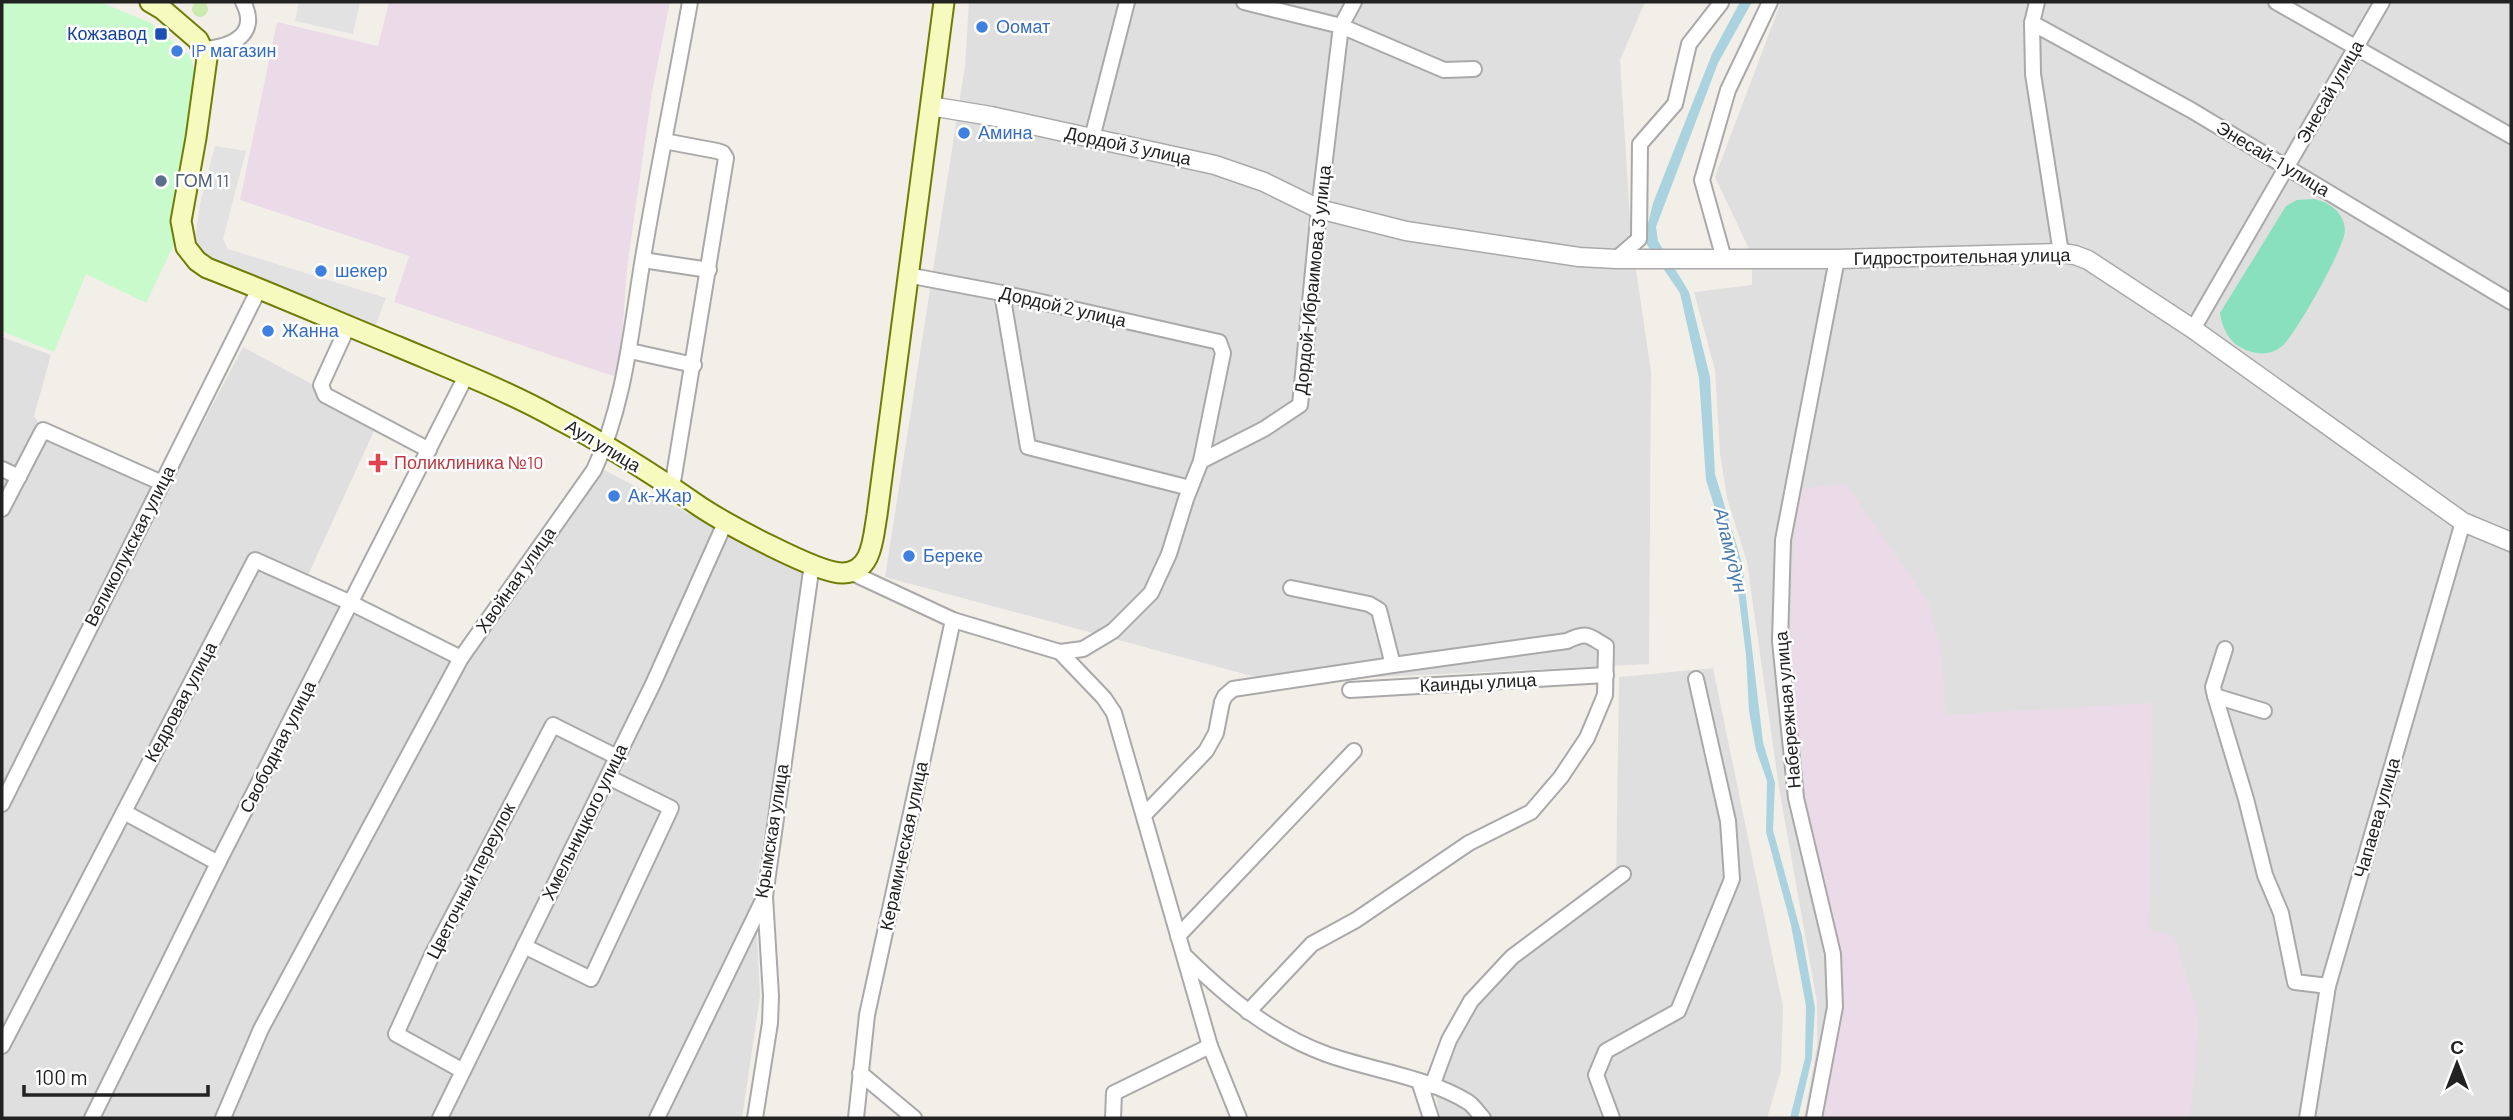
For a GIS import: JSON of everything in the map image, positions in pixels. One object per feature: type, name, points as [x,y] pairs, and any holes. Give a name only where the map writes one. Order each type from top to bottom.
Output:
[{"type":"main road","points":[[150,2],[187,30],[204,49]]},
{"type":"main road","points":[[850,572],[862,565],[870,552],[877,515],[944,2]]},
{"type":"main road","name":"Аул улица","points":[[204,49],[207,68],[181,221],[183,240],[190,254],[207,268],[466,376],[552,416],[673,488],[724,523],[832,572],[850,572]]},
{"type":"street","points":[[204,49],[228,44],[246,32],[249,22],[243,2]]},
{"type":"street","name":"Хвойная улица","points":[[223,1118],[261,1029],[461,658],[594,470],[605,447],[630,351],[643,260],[690,2]]},
{"type":"street","points":[[1092,138],[1127,2]]},
{"type":"street","points":[[1244,2],[1341,26],[1444,70],[1474,69]]},
{"type":"street","name":"Дордой-Ибраимова 3 улица","points":[[1201,461],[1264,429],[1300,405],[1319,209],[1341,26],[1354,2]]},
{"type":"street","points":[[1724,259],[1702,180],[1728,90],[1770,2]]},
{"type":"street","points":[[2037,2],[2032,23],[2033,74],[2061,253]]},
{"type":"street","points":[[2276,2],[2511,136]]},
{"type":"street","name":"Энесай улица","points":[[2193,329],[2382,2]]},
{"type":"street","points":[[1619,259],[1639,239],[1640,144],[1675,104],[1689,44],[1721,3]]},
{"type":"street","name":"Энесай-1 улица","points":[[2032,23],[2191,110],[2511,302]]},
{"type":"street","name":"Дордой 3 улица","points":[[930,106],[1214,165],[1264,183],[1319,209],[1450,239],[1578,257],[1619,259]]},
{"type":"street","points":[[664,141],[717,151],[723,153],[726,158],[673,488]]},
{"type":"street","name":"Гидростроительная улица","points":[[1619,259],[1837,259],[2075,254],[2193,329],[2463,522],[2511,542]]},
{"type":"street","name":"Набережная улица","points":[[1815,1118],[1835,1007],[1833,954],[1796,798],[1780,641],[1783,540],[1837,259]]},
{"type":"street","points":[[643,260],[709,270]]},
{"type":"street","name":"Дордой 2 улица","points":[[907,275],[1002,293],[1219,342],[1223,353],[1201,461]]},
{"type":"street","name":"Великолукская улица","points":[[2,804],[259,289]]},
{"type":"street","points":[[1002,293],[1028,447],[1190,488]]},
{"type":"street","points":[[348,326],[321,386],[325,395],[429,450]]},
{"type":"street","points":[[630,351],[694,365]]},
{"type":"street","name":"Свободная улица","points":[[92,1118],[218,863],[466,376]]},
{"type":"street","points":[[2,509],[43,430],[162,483]]},
{"type":"street","points":[[850,572],[953,620],[1060,652],[1083,649],[1113,631],[1151,593],[1169,554],[1201,461]]},
{"type":"street","points":[[2,469],[19,477]]},
{"type":"street","name":"Чапаева улица","points":[[2307,1118],[2329,986],[2463,522]]},
{"type":"street","name":"Хмельницкого улица","points":[[440,1118],[653,684],[724,523]]},
{"type":"street","name":"Кедровая улица","points":[[2,1046],[255,560],[351,603],[461,658]]},
{"type":"street","name":"Крымская улица","points":[[657,1118],[765,896],[812,564]]},
{"type":"street","points":[[1291,588],[1369,604],[1379,610],[1393,665]]},
{"type":"street","name":"Керамическая улица","points":[[856,1118],[867,1015],[953,620]]},
{"type":"street","points":[[1145,814],[1206,751],[1216,733],[1225,696],[1233,689],[1567,641],[1578,636],[1590,635],[1606,646],[1605,695],[1587,738],[1561,777],[1531,812],[1469,843],[1356,920],[1312,944],[1248,1012]]},
{"type":"street","points":[[2225,649],[2213,687],[2265,875],[2281,913],[2295,982],[2329,986]]},
{"type":"street","points":[[1060,652],[1104,698],[1114,713],[1210,1046],[1239,1118]]},
{"type":"street","name":"Каинды улица","points":[[1350,690],[1605,675]]},
{"type":"street","points":[[1612,1118],[1596,1075],[1606,1051],[1678,1011],[1732,879],[1728,821],[1696,679]]},
{"type":"street","points":[[2215,696],[2264,711]]},
{"type":"street","name":"Цветочный переулок","points":[[463,1071],[396,1034],[432,955],[553,725],[617,757]]},
{"type":"street","points":[[1178,936],[1354,751]]},
{"type":"street","points":[[524,946],[591,979],[671,808],[608,777]]},
{"type":"street","points":[[124,812],[218,863]]},
{"type":"street","points":[[1431,1118],[1426,1084],[1471,1001],[1512,957],[1623,874]]},
{"type":"street","points":[[755,1118],[770,1023],[765,896]]},
{"type":"street","points":[[1185,956],[1248,1012],[1286,1036],[1326,1054],[1426,1084],[1470,1103],[1483,1118]]},
{"type":"street","points":[[1113,1118],[1114,1093],[1210,1046]]},
{"type":"street","points":[[860,1073],[914,1118]]},
{"type":"shaded area","points":[[299,2],[360,2],[353,34],[295,21]]},
{"type":"shaded area","points":[[389,2],[670,2],[652,92],[627,268],[619,378],[394,302],[409,256],[240,200],[277,22],[378,46]]},
{"type":"shaded area","points":[[969,2],[1645,2],[1620,60],[1631,235],[1651,372],[1649,664],[1274,682],[885,577],[965,66]]},
{"type":"shaded area","name":"Аламүдүн","points":[[1781,2],[2511,2],[2511,1118],[1804,1118],[1817,1046],[1817,1002],[1779,788],[1747,562],[1727,498],[1720,453],[1715,370],[1694,292],[1752,285],[1752,251],[1777,249],[1749,249],[1715,177]]},
{"type":"shaded area","points":[[215,146],[246,151],[223,239],[228,249],[386,298],[373,332],[217,261],[204,252],[197,242],[196,232],[200,204]]},
{"type":"shaded area","points":[[2,337],[51,355],[34,416],[47,437],[158,485],[2,794]]},
{"type":"shaded area","points":[[243,347],[379,420],[308,575],[470,659],[604,470],[806,574],[755,892],[760,996],[742,1118],[2,1118],[2,813],[106,607]]},
{"type":"shaded area","points":[[1845,483],[1928,601],[1942,656],[1945,715],[2152,703],[2149,929],[2174,937],[2199,1018],[2190,1118],[1820,1118],[1833,1046],[1822,883],[1807,802],[1790,665],[1793,560],[1799,489]]},
{"type":"shaded area","points":[[1713,668],[1783,1007],[1781,1071],[1767,1118],[1440,1118],[1436,1097],[1453,1038],[1509,967],[1616,888],[1619,677]]},
{"type":"green space","points":[[200,1],[206,3],[206,15],[200,17],[194,15],[192,9],[194,3]]},
{"type":"green space","points":[[2,2],[100,2],[151,23],[191,57],[195,76],[191,117],[171,214],[175,242],[146,303],[86,274],[54,352],[2,331]]},
{"type":"green space","points":[[2314,199],[2330,205],[2339,213],[2344,224],[2343,239],[2329,271],[2307,310],[2281,347],[2264,353],[2246,350],[2235,344],[2228,335],[2220,313],[2286,206],[2297,200]]},
{"type":"water","points":[[1740,2],[1752,2],[1718,63],[1656,227],[1658,241],[1689,292],[1710,377],[1715,474],[1742,563],[1763,742],[1775,783],[1773,830],[1802,936],[1815,1008],[1812,1058],[1798,1118],[1790,1118],[1805,1058],[1806,1006],[1791,925],[1766,832],[1767,781],[1756,750],[1749,711],[1746,655],[1736,575],[1706,480],[1699,378],[1680,293],[1647,245],[1647,228],[1653,203],[1712,54]]},
{"type":"place","name":"Оомат","points":[[982,27]]},
{"type":"place","name":"Кожзавод","points":[[161,34]]},
{"type":"place","name":"IP магазин","points":[[177,51]]},
{"type":"place","name":"Амина","points":[[964,133]]},
{"type":"place","name":"ГОМ 11","points":[[161,181]]},
{"type":"place","name":"шекер","points":[[321,271]]},
{"type":"place","name":"Жанна","points":[[268,331]]},
{"type":"place","name":"Поликлиника №10","points":[[378,463]]},
{"type":"place","name":"Ак-Жар","points":[[614,496]]},
{"type":"place","name":"Береке","points":[[909,556]]}]
